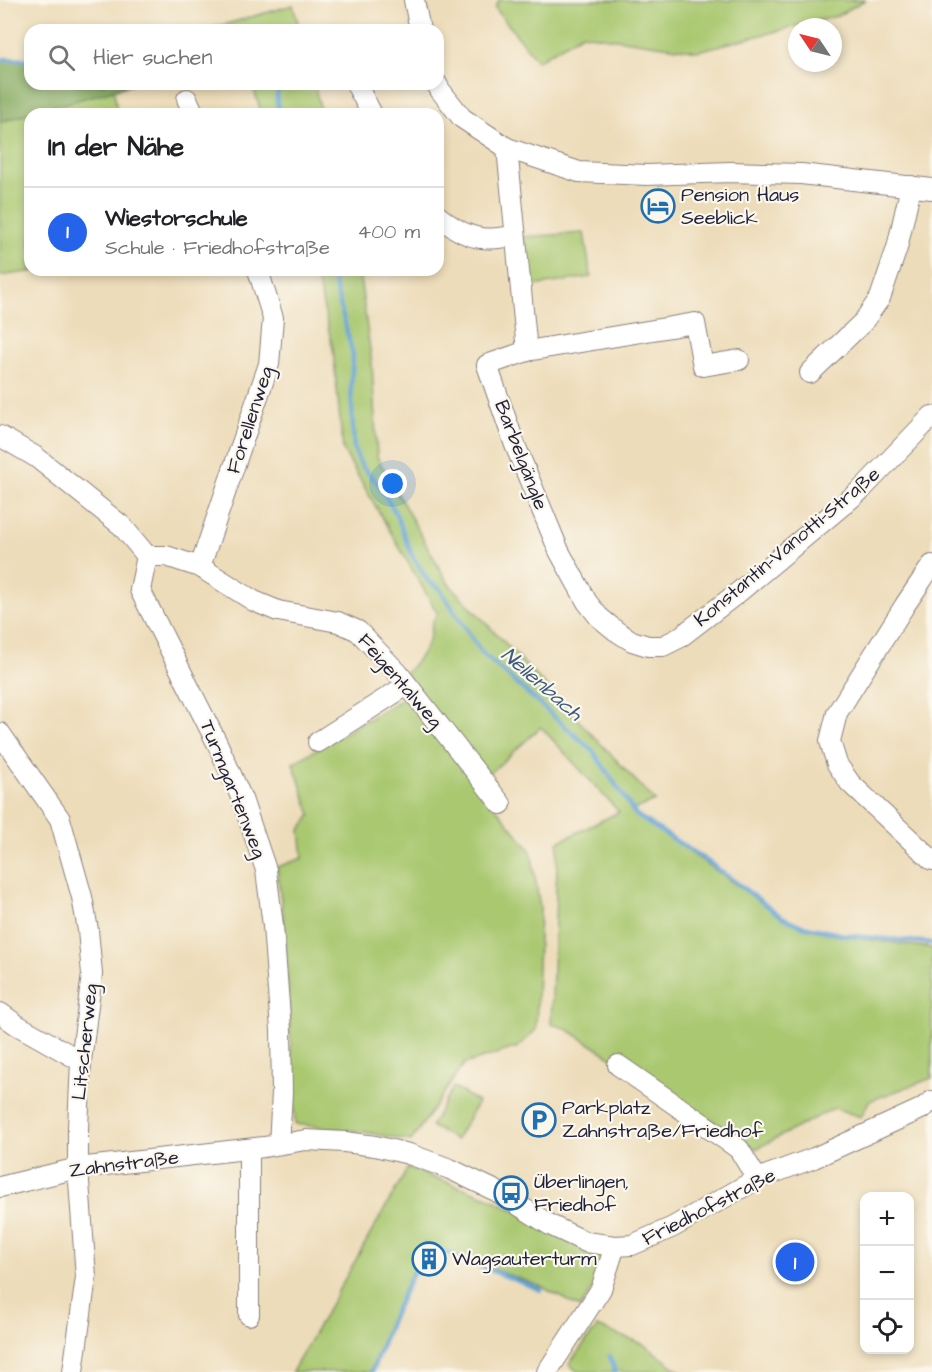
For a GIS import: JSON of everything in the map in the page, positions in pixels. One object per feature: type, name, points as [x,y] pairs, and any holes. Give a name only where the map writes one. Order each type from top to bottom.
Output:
[{"type":"street","points":[[414,0],[419,24]]},
{"type":"street","points":[[359,90],[369,108]]},
{"type":"street","points":[[440,90],[462,118],[507,148],[579,172],[647,175],[730,172],[801,174],[932,189]]},
{"type":"street","points":[[507,148],[527,351],[695,323],[703,366],[739,360]]},
{"type":"street","points":[[810,373],[863,322],[880,298],[897,248],[911,186]]},
{"type":"street","points":[[444,221],[465,234],[482,239],[515,236]]},
{"type":"street","name":"Forellenweg","points":[[200,567],[269,364],[273,318],[260,276]]},
{"type":"street","name":"Barbelgängle","points":[[527,351],[487,365],[515,445],[559,551],[587,602],[599,617],[632,641],[648,646],[663,646]]},
{"type":"street","name":"Konstantin-Vanotti-Straße","points":[[663,646],[679,638],[740,591],[862,489],[932,416]]},
{"type":"street","points":[[0,436],[36,457],[122,526],[147,556]]},
{"type":"street","name":"Feigentalweg","points":[[147,556],[166,556],[200,567],[254,601],[278,611],[338,622],[358,631],[408,685],[501,804]]},
{"type":"street","name":"Turmgartenweg","points":[[147,556],[140,590],[190,688],[242,799],[266,870],[281,1030],[282,1094],[279,1144]]},
{"type":"street","points":[[932,564],[837,713],[830,741],[837,764],[850,783],[932,860]]},
{"type":"street","points":[[318,742],[408,685]]},
{"type":"street","name":"Litscherweg","points":[[0,734],[60,819],[82,897],[88,930],[92,974],[81,1061],[78,1128],[78,1168],[86,1277],[73,1372]]},
{"type":"street","points":[[0,1013],[81,1061]]},
{"type":"street","points":[[618,1065],[739,1149],[757,1179]]},
{"type":"street","name":"Friedhofstraße","points":[[547,1372],[601,1289],[615,1246],[632,1245],[656,1236],[757,1179],[814,1158],[921,1109],[932,1101]]},
{"type":"street","name":"Zahnstraße","points":[[0,1187],[78,1168],[249,1149],[306,1140],[345,1142],[409,1154],[450,1169],[496,1191],[550,1225],[586,1242],[615,1246]]},
{"type":"street","points":[[249,1149],[249,1315]]},
{"type":"green space","points":[[499,0],[865,0],[837,16],[788,18],[788,28],[698,51],[582,34],[537,61],[495,8]]},
{"type":"green space","points":[[293,5],[298,24],[226,24]]},
{"type":"green space","points":[[24,60],[24,90],[113,90],[49,108],[24,108],[24,115],[0,122],[0,61]]},
{"type":"green space","points":[[111,90],[114,90],[116,108],[48,108]]},
{"type":"green space","points":[[254,90],[316,90],[320,108],[260,108]]},
{"type":"green space","points":[[24,115],[24,273],[0,276],[0,122]]},
{"type":"green space","points":[[584,233],[591,277],[528,287],[521,237]]},
{"type":"green space","points":[[316,276],[360,276],[372,364],[377,457],[448,583],[655,801],[631,811],[782,917],[802,926],[834,935],[932,948],[932,1078],[869,1101],[861,1117],[834,1108],[756,1149],[565,1028],[551,1024],[558,842],[619,812],[541,727],[488,775],[404,675],[424,650],[429,640],[433,620],[438,614],[343,450],[333,349]]},
{"type":"green space","points":[[406,697],[531,851],[540,908],[536,1030],[518,1047],[464,1064],[411,1141],[364,1132],[295,1124],[285,934],[277,867],[303,858],[300,830],[311,815],[293,763]]},
{"type":"green space","points":[[453,1087],[478,1102],[456,1140],[431,1126]]},
{"type":"green space","points":[[408,1168],[488,1197],[603,1255],[596,1284],[580,1308],[544,1288],[425,1243],[390,1319],[370,1372],[292,1372]]},
{"type":"green space","points":[[597,1327],[643,1344],[681,1372],[578,1372],[569,1364]]},
{"type":"waterway","name":"Nellenbach","points":[[0,61],[24,60]]},
{"type":"waterway","name":"Nellenbach","points":[[278,108],[279,90]]},
{"type":"waterway","name":"Nellenbach","points":[[333,276],[353,355],[351,385],[354,449],[361,465],[379,485],[396,514],[412,555],[428,581],[439,588],[482,653],[593,751],[636,815],[710,863],[782,917],[802,926],[844,935],[932,943]]},
{"type":"waterway","points":[[372,1372],[391,1320],[426,1245],[541,1290]]},
{"type":"waterway","points":[[610,1356],[615,1372]]},
{"type":"place","name":"Pension Haus Seeblick","points":[[658,206]]},
{"type":"place","name":"Parkplatz Zahnstraße/Friedhof","points":[[539,1120]]},
{"type":"place","name":"Überlingen, Friedhof","points":[[511,1193]]},
{"type":"place","name":"Wagsauterturm","points":[[429,1259]]},
{"type":"place","name":"Wiestorschule","points":[[795,1262]]}]
